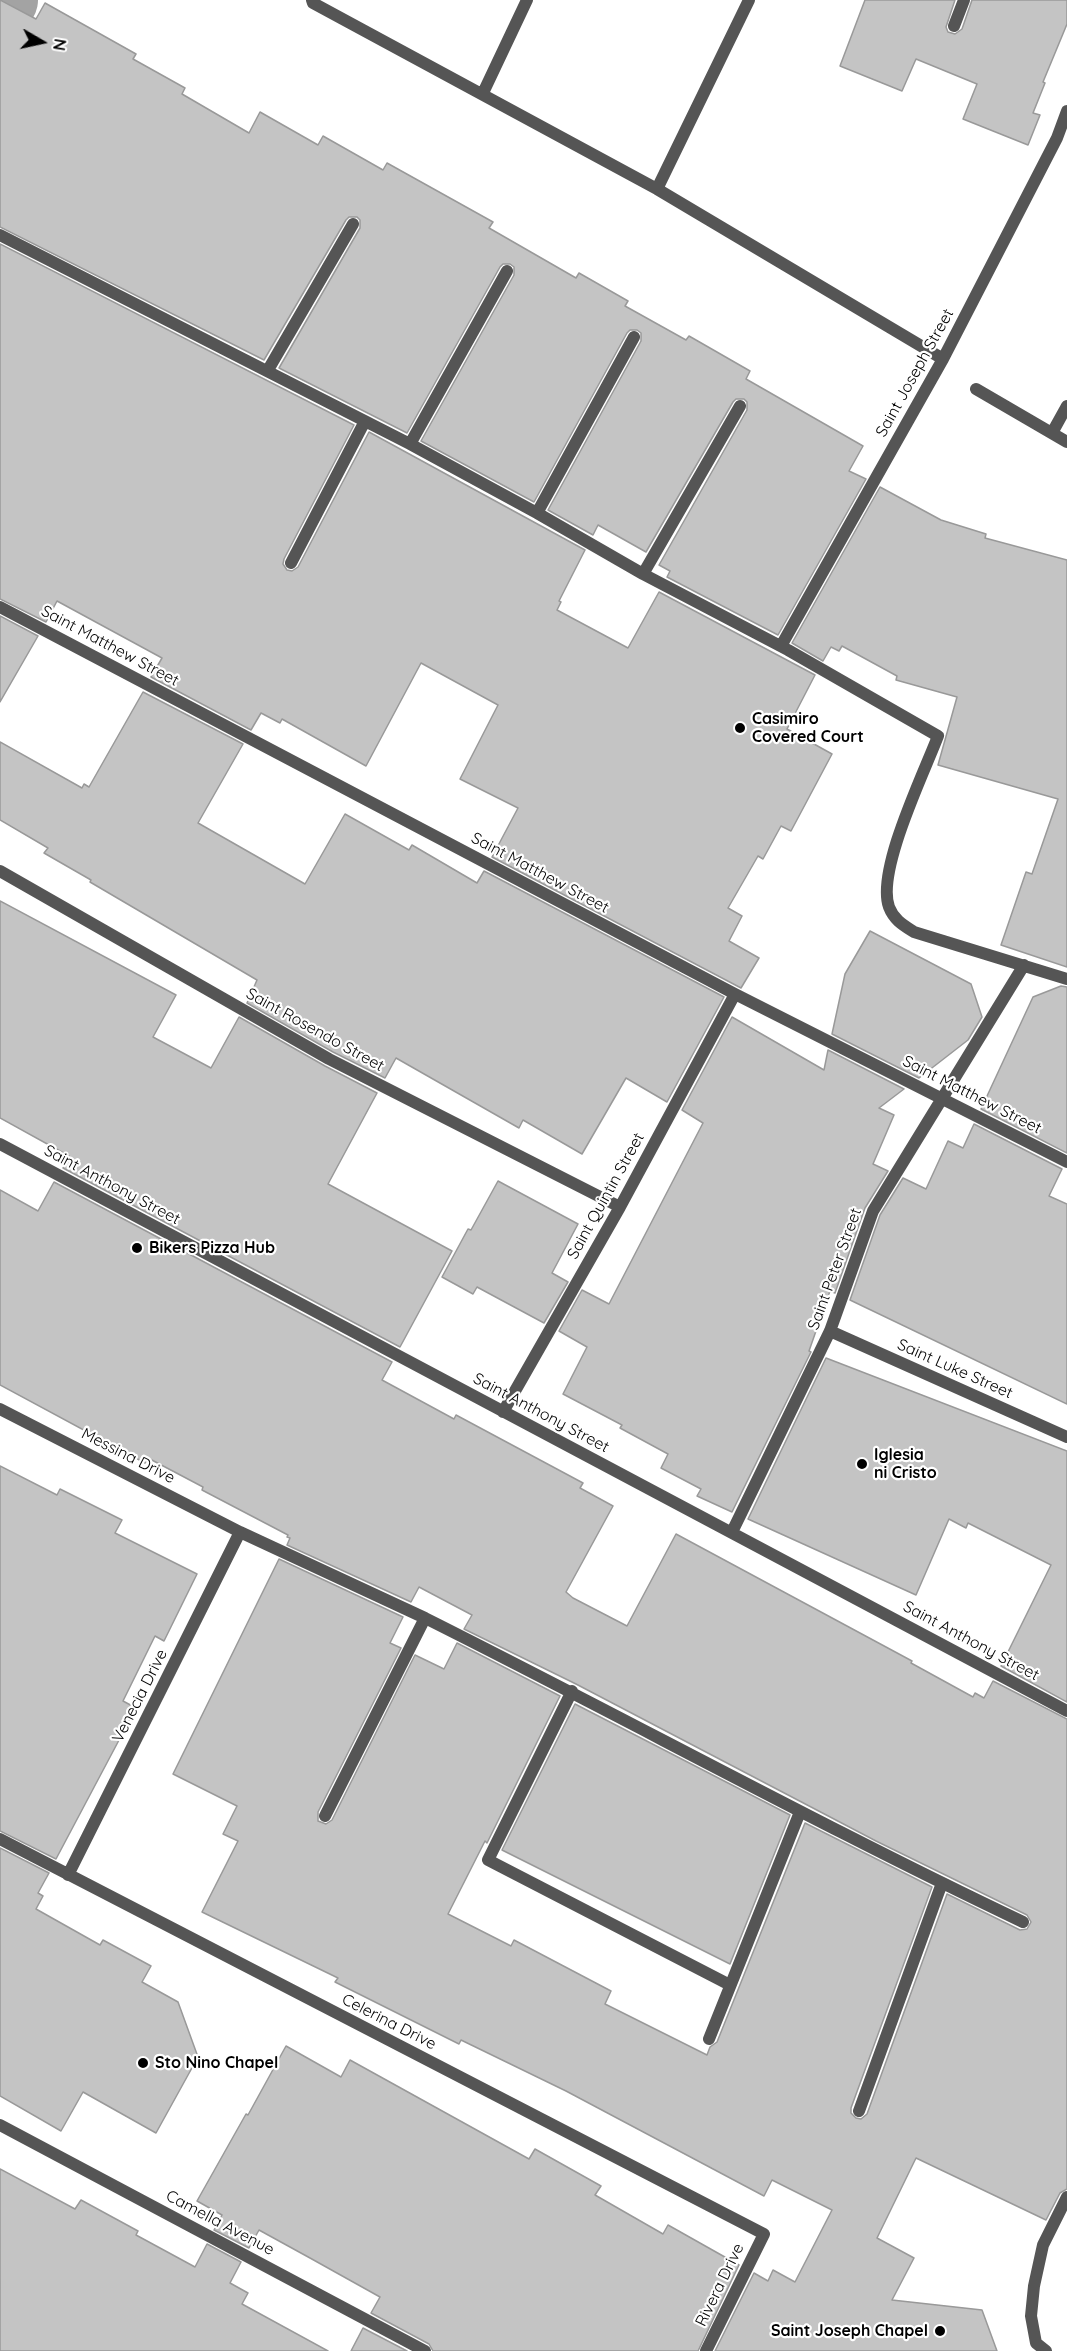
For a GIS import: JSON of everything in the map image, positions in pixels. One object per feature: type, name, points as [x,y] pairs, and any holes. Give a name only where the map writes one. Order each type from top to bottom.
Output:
[{"type":"street","points":[[312,0],[313,3],[657,189],[943,359]]},
{"type":"street","points":[[483,93],[527,0]]},
{"type":"street","points":[[657,189],[749,0]]},
{"type":"street","points":[[954,26],[964,0]]},
{"type":"street","name":"Saint Joseph Street","points":[[781,646],[943,359],[1057,138],[1067,111]]},
{"type":"street","points":[[268,370],[353,224]]},
{"type":"street","points":[[0,235],[410,444],[643,574],[781,646],[938,736],[890,863],[886,890],[889,908],[898,922],[914,932],[1067,979]]},
{"type":"street","points":[[410,444],[507,271]]},
{"type":"street","points":[[537,513],[634,337]]},
{"type":"street","points":[[976,388],[1067,442]]},
{"type":"street","points":[[643,574],[740,406]]},
{"type":"street","points":[[1052,433],[1067,406]]},
{"type":"street","points":[[291,563],[365,421]]},
{"type":"street","name":"Saint Matthew Street","points":[[0,607],[735,994],[1067,1162]]},
{"type":"street","name":"Saint Rosendo Street","points":[[0,871],[329,1059],[620,1207]]},
{"type":"street","name":"Saint Peter Street","points":[[732,1532],[830,1331],[873,1211],[1024,965]]},
{"type":"street","name":"Saint Quintin Street","points":[[503,1412],[620,1207],[735,994]]},
{"type":"street","name":"Saint Anthony Street","points":[[0,1144],[1067,1711]]},
{"type":"street","name":"Saint Luke Street","points":[[830,1331],[1067,1437]]},
{"type":"street","name":"Messina Drive","points":[[0,1409],[240,1533],[425,1618],[572,1691],[800,1812],[1023,1922]]},
{"type":"street","name":"Venecia Drive","points":[[68,1875],[240,1533]]},
{"type":"street","points":[[325,1816],[425,1618]]},
{"type":"street","points":[[572,1691],[488,1860],[730,1985]]},
{"type":"street","points":[[709,2039],[800,1812]]},
{"type":"street","name":"Celerina Drive","points":[[0,1839],[764,2234]]},
{"type":"street","points":[[859,2111],[942,1883]]},
{"type":"street","name":"Camella Avenue","points":[[0,2125],[425,2351]]},
{"type":"street","points":[[1046,2351],[1036,2343],[1031,2316],[1034,2286],[1043,2245],[1067,2197]]},
{"type":"street","name":"Rivera Drive","points":[[706,2351],[764,2234]]},
{"type":"building","points":[[0,0],[36,19],[45,3],[136,54],[133,59],[185,88],[182,94],[249,133],[260,112],[318,145],[323,136],[383,170],[387,163],[493,222],[489,228],[576,278],[579,273],[628,301],[625,306],[686,340],[689,336],[750,371],[746,379],[863,446],[849,471],[866,479],[778,635],[667,577],[670,571],[659,565],[747,410],[747,402],[744,399],[736,399],[733,402],[646,552],[598,525],[593,535],[548,510],[641,341],[641,333],[637,330],[630,330],[627,333],[534,502],[421,441],[514,275],[514,267],[510,264],[503,264],[500,267],[407,433],[279,368],[360,228],[360,220],[357,217],[349,217],[346,220],[264,360],[0,227]]},
{"type":"building","points":[[865,0],[955,0],[946,27],[948,32],[955,34],[962,29],[972,0],[1067,0],[1067,24],[1033,113],[1040,115],[1028,145],[963,119],[977,84],[916,59],[902,91],[840,66]]},
{"type":"building","points":[[0,244],[354,425],[284,559],[283,564],[287,570],[292,571],[298,567],[369,432],[585,550],[559,601],[561,602],[557,610],[628,648],[659,592],[815,675],[787,729],[832,754],[791,831],[781,826],[763,859],[758,856],[728,908],[742,916],[729,941],[759,958],[741,988],[492,857],[518,808],[460,779],[498,705],[421,663],[366,766],[282,719],[280,723],[261,713],[251,730],[151,677],[162,658],[57,601],[46,622],[0,599]]},
{"type":"building","points":[[880,487],[941,520],[986,534],[985,538],[1067,560],[1067,967],[1001,945],[1026,872],[1032,874],[1058,799],[938,765],[957,697],[896,680],[897,676],[842,646],[839,651],[831,647],[823,661],[792,643]]},
{"type":"building","points":[[0,616],[38,636],[0,702]]},
{"type":"building","points":[[143,692],[243,744],[198,823],[305,884],[345,814],[409,850],[412,845],[477,883],[484,871],[724,997],[667,1102],[626,1078],[582,1154],[523,1120],[519,1128],[396,1058],[385,1078],[333,1052],[247,1003],[257,980],[90,882],[91,880],[44,853],[48,848],[0,820],[0,742],[82,788],[84,784],[89,787]]},
{"type":"building","points":[[0,901],[176,995],[153,1037],[211,1068],[239,1017],[377,1093],[328,1184],[452,1251],[400,1347],[63,1168],[69,1156],[0,1118]]},
{"type":"building","points":[[870,931],[971,984],[982,1017],[968,1040],[919,1078],[832,1034],[845,974]]},
{"type":"building","points":[[1061,986],[1067,987],[1067,1153],[981,1109],[1033,997]]},
{"type":"building","points":[[732,1017],[824,1070],[828,1050],[904,1089],[879,1108],[894,1115],[873,1164],[888,1171],[865,1208],[835,1293],[830,1291],[809,1351],[811,1352],[732,1512],[697,1496],[701,1489],[661,1468],[668,1454],[620,1428],[622,1425],[563,1394],[587,1347],[559,1331],[582,1290],[609,1304],[703,1123],[682,1110]]},
{"type":"building","points":[[974,1124],[1062,1169],[1049,1196],[1067,1204],[1067,1404],[850,1300],[880,1215],[903,1178],[926,1189],[948,1141],[963,1148]]},
{"type":"building","points":[[498,1181],[578,1224],[552,1273],[568,1282],[544,1323],[477,1287],[473,1294],[442,1277]]},
{"type":"building","points":[[54,1182],[392,1362],[382,1380],[454,1419],[456,1415],[583,1483],[580,1488],[613,1506],[566,1592],[573,1598],[627,1626],[676,1534],[912,1661],[911,1663],[973,1697],[975,1693],[984,1698],[993,1681],[1067,1719],[1067,2189],[1060,2193],[1046,2220],[916,2158],[877,2238],[914,2258],[892,2300],[982,2310],[997,2351],[715,2351],[754,2273],[768,2281],[773,2270],[795,2282],[832,2210],[772,2180],[764,2196],[566,2091],[461,2040],[459,2044],[335,1982],[338,1978],[202,1912],[238,1841],[223,1834],[237,1806],[173,1774],[279,1559],[403,1617],[390,1643],[401,1648],[318,1812],[318,1821],[326,1824],[332,1820],[415,1655],[444,1669],[457,1643],[560,1696],[487,1843],[485,1841],[448,1914],[511,1946],[514,1940],[611,1991],[605,2004],[707,2055],[710,2047],[717,2042],[805,1823],[932,1887],[851,2108],[851,2113],[856,2118],[861,2119],[867,2114],[947,1894],[1020,1930],[1027,1929],[1031,1922],[1027,1915],[876,1841],[576,1684],[464,1629],[472,1615],[419,1587],[411,1602],[287,1545],[290,1538],[287,1537],[288,1535],[202,1490],[203,1487],[148,1458],[145,1463],[0,1385],[0,1190],[38,1211]]},
{"type":"building","points":[[826,1358],[1067,1451],[1067,1702],[1001,1666],[1051,1565],[968,1523],[966,1528],[949,1519],[916,1595],[748,1519]]},
{"type":"building","points":[[0,1466],[57,1495],[60,1489],[122,1520],[115,1533],[197,1574],[164,1641],[155,1636],[123,1701],[136,1708],[56,1859],[0,1831]]},
{"type":"building","points":[[575,1704],[790,1815],[730,1964],[502,1850]]},
{"type":"building","points":[[0,1848],[49,1873],[38,1893],[43,1896],[36,1909],[100,1945],[103,1940],[151,1966],[142,1982],[178,2002],[198,2057],[156,2133],[83,2092],[61,2131],[0,2096]]},
{"type":"building","points":[[286,2046],[341,2077],[350,2060],[529,2159],[535,2149],[601,2186],[595,2195],[663,2234],[668,2225],[739,2265],[698,2351],[433,2351],[429,2344],[371,2313],[380,2297],[310,2258],[259,2230],[249,2248],[214,2230],[222,2215],[197,2201]]},
{"type":"building","points":[[0,2169],[75,2209],[81,2200],[138,2231],[136,2235],[195,2267],[207,2244],[241,2262],[230,2283],[248,2293],[242,2304],[328,2351],[0,2351]]},
{"type":"building","points":[[363,2328],[407,2351],[351,2351]]},
{"type":"place","name":"Casimiro Covered Court","points":[[740,728]]},
{"type":"place","name":"Bikers Pizza Hub","points":[[137,1248]]},
{"type":"place","name":"Iglesia ni Cristo","points":[[862,1464]]},
{"type":"place","name":"Sto Nino Chapel","points":[[143,2063]]},
{"type":"place","name":"Saint Joseph Chapel","points":[[940,2331]]}]
